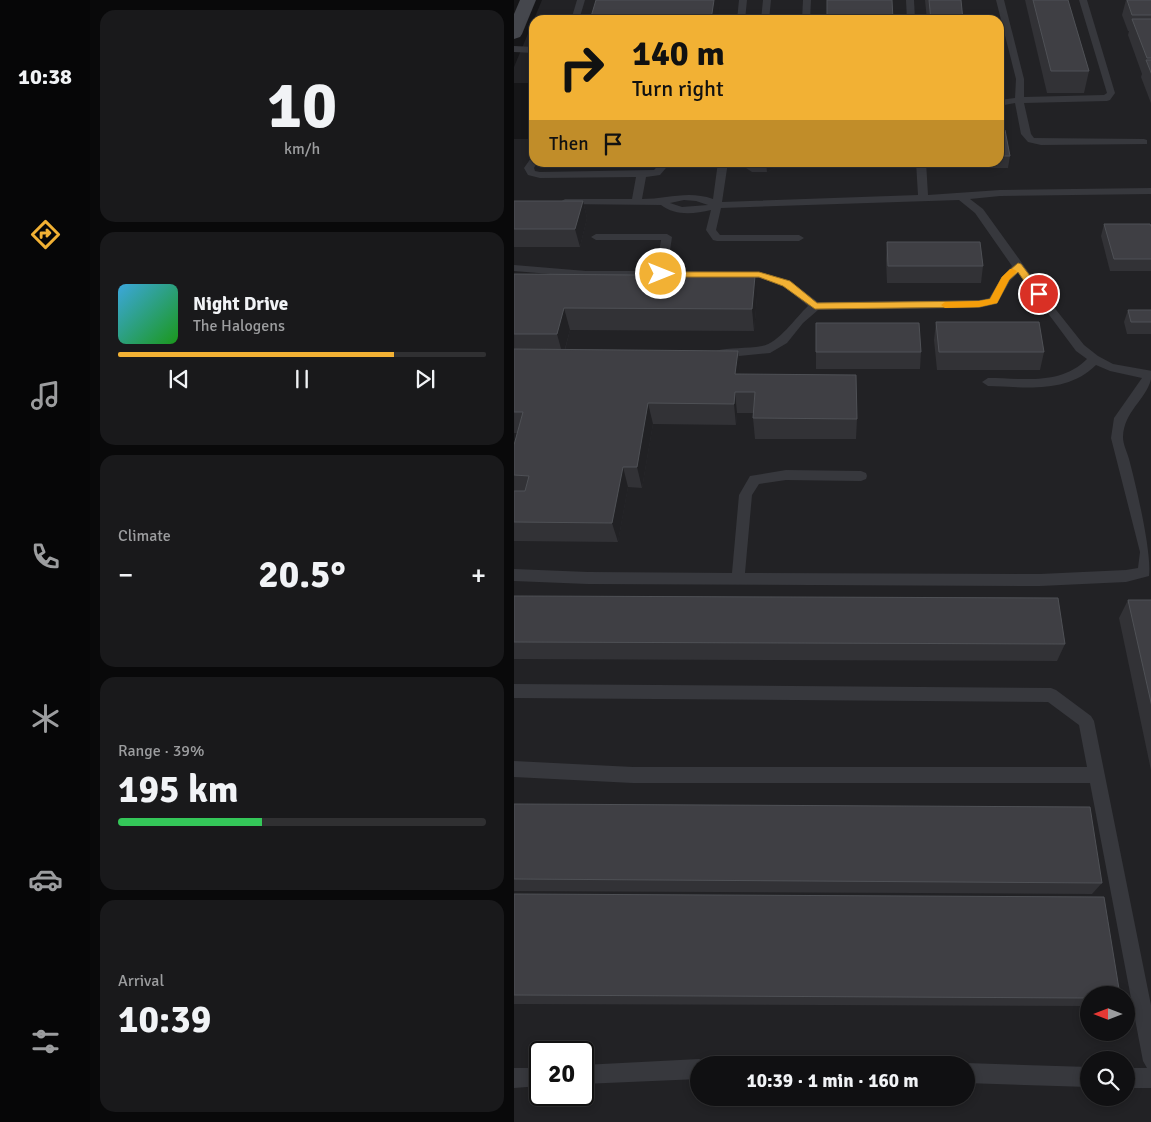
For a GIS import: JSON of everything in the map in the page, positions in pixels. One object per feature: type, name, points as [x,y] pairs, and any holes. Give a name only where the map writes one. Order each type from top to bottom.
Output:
[{"type":"main road","points":[[514,34],[528,0]]},
{"type":"lane","points":[[576,15],[581,0]]},
{"type":"lane","points":[[741,15],[743,0]]},
{"type":"lane","points":[[766,15],[767,0]]},
{"type":"lane","points":[[806,15],[808,0]]},
{"type":"lane","points":[[910,0],[911,15]]},
{"type":"lane","points":[[1000,0],[1004,15]]},
{"type":"lane","points":[[1004,102],[1019,100],[1091,100],[1107,98],[1111,93],[1083,0]]},
{"type":"lane","points":[[1004,16],[1020,79],[1019,100],[1026,134],[1031,140],[1041,142],[1144,142]]},
{"type":"lane","points":[[514,49],[529,50]]},
{"type":"lane","points":[[530,167],[531,173],[540,175],[642,174],[657,173],[662,167]]},
{"type":"lane","points":[[722,167],[711,230],[717,238],[799,238]]},
{"type":"lane","points":[[921,167],[924,199]]},
{"type":"lane","points":[[636,202],[642,174]]},
{"type":"lane","points":[[551,202],[663,202],[666,206],[685,210],[704,209],[717,205],[924,199],[1000,193],[1151,191]]},
{"type":"lane","points":[[514,575],[588,578],[1040,580],[1126,576],[1144,572],[1147,552],[1117,438],[1120,418],[1151,376],[1110,367],[1094,359],[1080,348],[979,212],[962,197]]},
{"type":"lane","points":[[596,237],[667,237],[661,274]]},
{"type":"lane","points":[[514,268],[586,274],[759,275],[786,284],[815,306],[979,304],[993,301],[1006,279],[1018,266]]},
{"type":"lane","points":[[704,354],[733,354],[766,350],[784,340],[799,320],[815,306]]},
{"type":"lane","points":[[988,382],[1065,380],[1083,370],[1094,359]]},
{"type":"lane","points":[[738,578],[746,495],[755,480],[786,475],[861,476]]},
{"type":"lane","points":[[514,691],[1051,695],[1086,721],[1151,1061]]},
{"type":"lane","points":[[514,769],[633,775],[1096,775]]},
{"type":"lane","points":[[594,1074],[690,1069]]},
{"type":"lane","points":[[975,1073],[1080,1076]]},
{"type":"lane","points":[[514,1078],[529,1077]]},
{"type":"lane","points":[[1135,1078],[1151,1078]]},
{"type":"shaded area","points":[[542,0],[1151,0],[1151,1122],[514,1122],[514,139],[529,139],[529,167],[1004,167],[1004,15],[536,15]]},
{"type":"shaded area","points":[[529,31],[529,83],[514,83],[514,67]]},
{"type":"building","points":[[596,0],[714,0],[712,15],[592,15]]},
{"type":"building","points":[[827,0],[892,0],[893,15],[827,15]]},
{"type":"building","points":[[929,0],[961,0],[962,15],[930,15]]},
{"type":"building","points":[[1033,0],[1068,0],[1089,71],[1051,71]]},
{"type":"building","points":[[1127,0],[1152,0],[1152,15],[1132,15]]},
{"type":"building","points":[[1132,19],[1152,19],[1152,58],[1147,58]]},
{"type":"building","points":[[1146,60],[1152,60],[1152,75]]},
{"type":"building","points":[[1004,130],[1005,130],[1010,156],[1004,156]]},
{"type":"building","points":[[514,201],[583,201],[575,229],[514,229]]},
{"type":"building","points":[[1104,224],[1150,224],[1152,228],[1152,259],[1114,259]]},
{"type":"building","points":[[887,242],[980,242],[983,266],[888,266]]},
{"type":"building","points":[[514,274],[755,276],[752,309],[564,308],[557,334],[514,334]]},
{"type":"building","points":[[1128,310],[1152,310],[1152,322],[1131,322]]},
{"type":"building","points":[[936,322],[1039,322],[1044,352],[939,352]]},
{"type":"building","points":[[816,323],[919,323],[921,352],[816,352]]},
{"type":"building","points":[[514,349],[738,351],[735,374],[856,375],[857,419],[753,418],[755,392],[735,392],[734,404],[648,403],[637,467],[623,467],[612,523],[514,522],[514,491],[525,491],[529,476],[514,475],[514,445],[523,412],[514,412]]},
{"type":"building","points":[[514,596],[1058,598],[1065,644],[514,642]]},
{"type":"building","points":[[1128,600],[1152,600],[1152,707]]},
{"type":"building","points":[[514,804],[1090,807],[1102,883],[514,879]]},
{"type":"building","points":[[514,894],[1104,897],[1119,986],[1080,986],[1080,998],[514,995]]},
{"type":"slow traffic","points":[[945,305],[979,304],[993,301],[1013,271]]},
{"type":"route","points":[[661,274],[759,275],[786,284],[815,306],[979,304],[993,301],[1006,279],[1018,266],[1039,294]]}]
